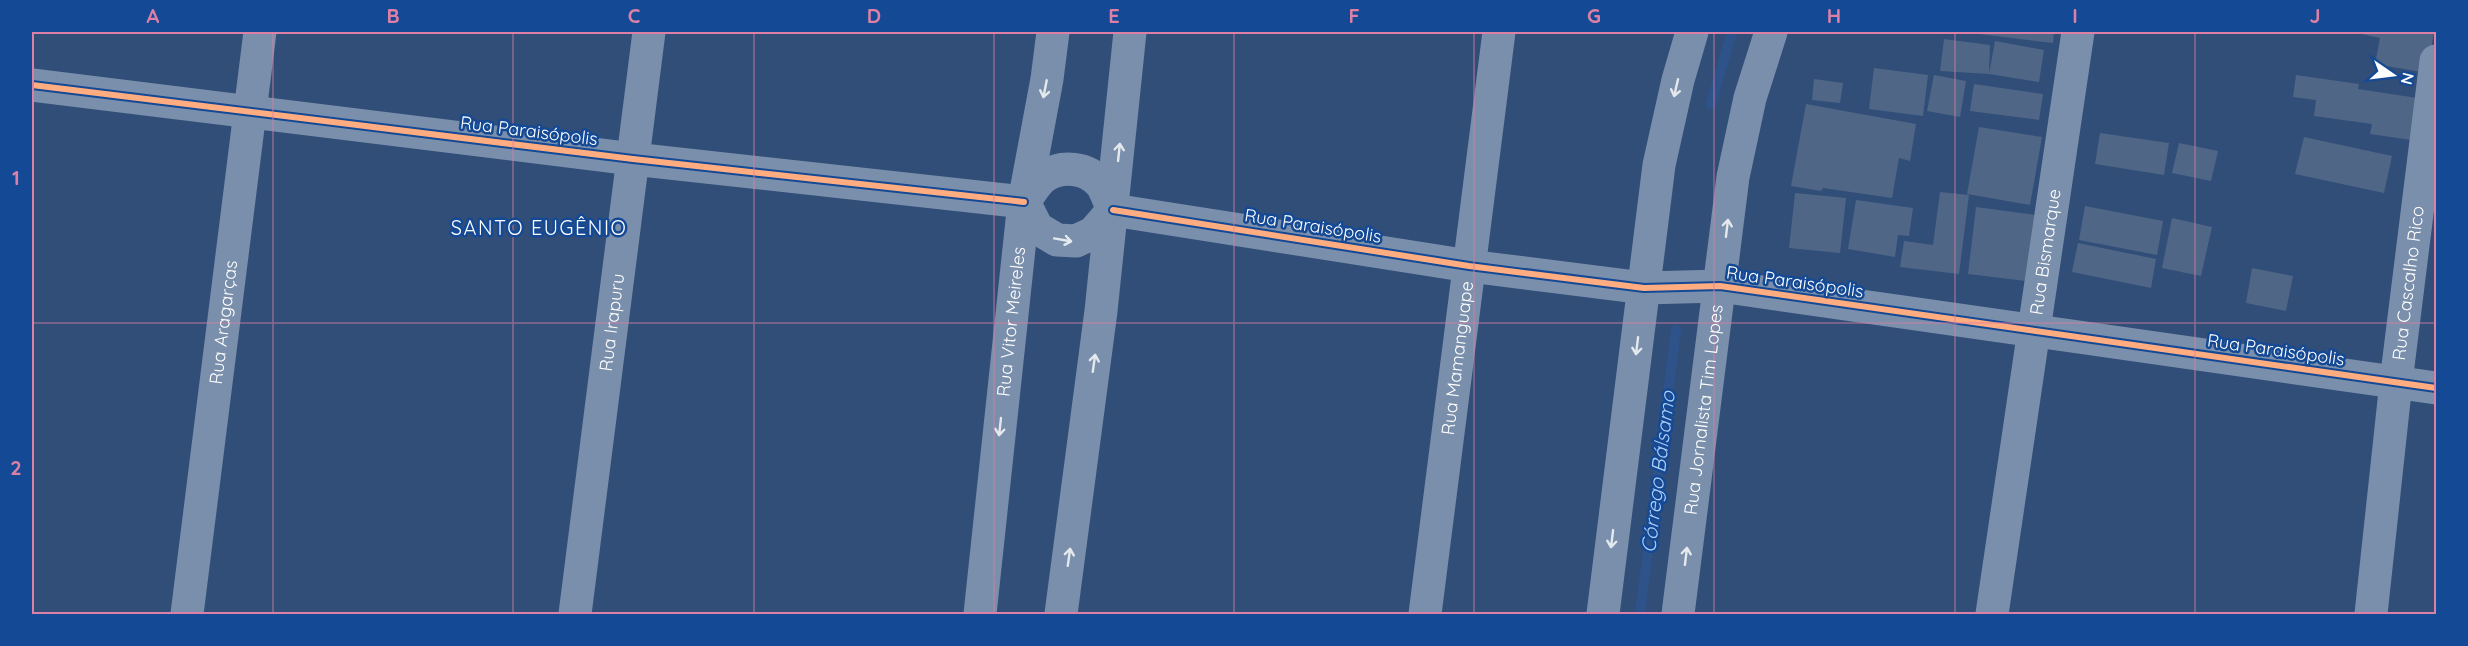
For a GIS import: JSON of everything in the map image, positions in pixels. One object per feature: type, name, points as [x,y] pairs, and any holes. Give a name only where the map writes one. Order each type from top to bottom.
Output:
[{"type":"street","name":"Rua Aragarças","points":[[187,615],[260,32]]},
{"type":"street","name":"Rua Irapuru","points":[[576,615],[649,32]]},
{"type":"street","name":"Rua Vitor Meireles","points":[[980,615],[1024,202],[1047,79],[1053,32]]},
{"type":"street","points":[[1061,615],[1113,210],[1131,32]]},
{"type":"street","name":"Rua Mamanguape","points":[[1425,615],[1499,32]]},
{"type":"street","points":[[1603,615],[1659,165],[1677,80],[1692,32]]},
{"type":"street","name":"Rua Jornalista Tim Lopes","points":[[1678,615],[1733,177],[1750,98],[1771,32]]},
{"type":"street","name":"Rua Bismarque","points":[[1992,615],[2078,32]]},
{"type":"street","name":"Rua Cascalho Rico","points":[[2371,615],[2396,382],[2436,61]]},
{"type":"street","name":"Rua Paraisópolis","points":[[32,85],[633,159],[1024,202]]},
{"type":"street","points":[[1058,169],[1075,169],[1101,184],[1113,210],[1093,233],[1076,241],[1057,240],[1037,228],[1024,202],[1042,177],[1058,169]]},
{"type":"street","name":"Rua Paraisópolis","points":[[1113,210],[1469,266],[1644,288],[1720,286],[2436,388]]},
{"type":"building","points":[[1980,32],[2054,32],[2053,43],[1979,34]]},
{"type":"building","points":[[2352,32],[2434,32],[2427,73],[2375,64],[2380,38]]},
{"type":"building","points":[[1944,39],[1990,45],[1989,74],[1940,71]]},
{"type":"building","points":[[1995,41],[2044,50],[2039,82],[1989,74]]},
{"type":"building","points":[[1874,68],[1928,75],[1923,116],[1869,109]]},
{"type":"building","points":[[1934,75],[1966,81],[1960,117],[1927,111]]},
{"type":"building","points":[[2296,75],[2359,84],[2358,89],[2424,99],[2418,141],[2370,134],[2372,124],[2314,116],[2316,100],[2293,97]]},
{"type":"building","points":[[1814,79],[1843,83],[1840,103],[1812,100]]},
{"type":"building","points":[[1974,84],[2043,94],[2039,120],[1970,111]]},
{"type":"building","points":[[1806,104],[1916,124],[1910,161],[1899,158],[1892,198],[1791,186]]},
{"type":"building","points":[[1979,127],[2042,137],[2030,205],[1967,194]]},
{"type":"building","points":[[2100,133],[2169,143],[2164,175],[2095,164]]},
{"type":"building","points":[[2304,137],[2392,156],[2384,193],[2295,174]]},
{"type":"building","points":[[2179,143],[2218,151],[2211,181],[2172,173]]},
{"type":"building","points":[[1940,192],[1969,195],[1959,274],[1900,267],[1904,241],[1933,245]]},
{"type":"building","points":[[1795,193],[1846,198],[1840,253],[1789,248]]},
{"type":"building","points":[[1856,200],[1913,208],[1909,236],[1898,235],[1895,257],[1848,249]]},
{"type":"building","points":[[2085,206],[2163,221],[2157,255],[2079,240]]},
{"type":"building","points":[[1976,207],[2043,216],[2034,282],[1968,274]]},
{"type":"building","points":[[2172,218],[2212,227],[2201,276],[2162,268]]},
{"type":"building","points":[[2078,243],[2156,259],[2151,288],[2072,272]]},
{"type":"building","points":[[2252,268],[2293,276],[2286,311],[2246,303]]},
{"type":"waterway","name":"Córrego Bálsamo","points":[[1711,104],[1732,32]]},
{"type":"waterway","name":"Córrego Bálsamo","points":[[1640,614],[1676,330]]},
{"type":"cycle path","points":[[32,85],[633,159],[1024,202]]},
{"type":"cycle path","points":[[1113,210],[1469,266],[1644,288],[1720,286],[2436,388]]},
{"type":"district","name":"SANTO EUGÊNIO","points":[[539,228]]}]
